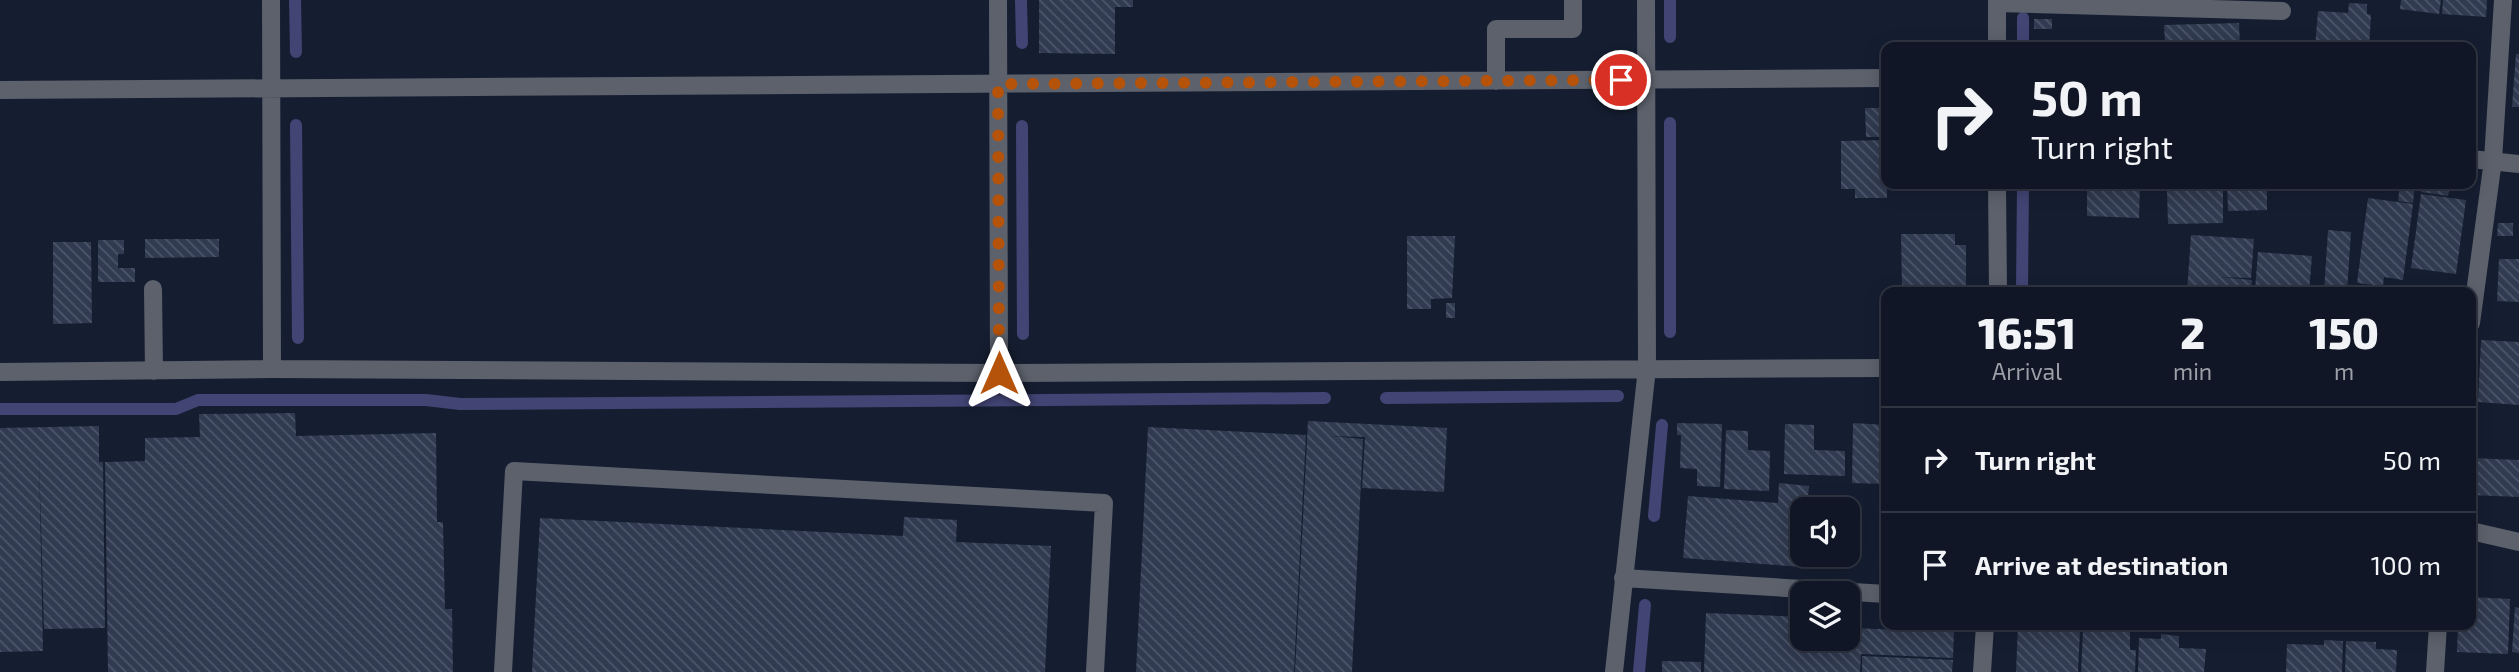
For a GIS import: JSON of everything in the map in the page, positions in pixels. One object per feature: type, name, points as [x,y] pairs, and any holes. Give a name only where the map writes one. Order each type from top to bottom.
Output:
[{"type":"street","points":[[271,0],[272,369]]},
{"type":"street","points":[[998,0],[999,373]]},
{"type":"street","points":[[1496,81],[1496,29],[1573,29],[1573,0]]},
{"type":"street","points":[[1614,672],[1647,368],[1646,0]]},
{"type":"street","points":[[2476,287],[2493,160],[2502,0]]},
{"type":"street","points":[[1997,42],[1997,1],[2282,11]]},
{"type":"street","points":[[0,90],[1881,78]]},
{"type":"street","points":[[2476,159],[2519,164]]},
{"type":"street","points":[[1997,189],[1998,287]]},
{"type":"street","points":[[153,289],[153,371]]},
{"type":"street","points":[[0,372],[272,369],[999,373],[1881,368]]},
{"type":"street","points":[[503,672],[514,471],[1104,503],[1095,672]]},
{"type":"street","points":[[2476,532],[2519,542]]},
{"type":"street","points":[[1623,578],[1881,594]]},
{"type":"street","points":[[1982,672],[1985,630]]},
{"type":"street","points":[[2435,672],[2438,630]]},
{"type":"building","points":[[1039,0],[1133,0],[1133,7],[1115,7],[1115,54],[1039,53]]},
{"type":"building","points":[[2401,0],[2441,0],[2439,14],[2400,9]]},
{"type":"building","points":[[2443,0],[2487,0],[2486,17],[2442,14]]},
{"type":"building","points":[[2349,3],[2367,4],[2367,14],[2371,15],[2369,42],[2315,42],[2318,11],[2348,13]]},
{"type":"building","points":[[2034,19],[2052,19],[2052,29],[2034,29]]},
{"type":"building","points":[[2239,23],[2240,42],[2165,42],[2164,25]]},
{"type":"building","points":[[2516,54],[2519,54],[2519,107],[2512,107]]},
{"type":"building","points":[[1865,108],[1881,108],[1881,137],[1866,137]]},
{"type":"building","points":[[1881,140],[1881,189],[1887,189],[1887,198],[1855,198],[1855,189],[1841,189],[1841,141]]},
{"type":"building","points":[[2087,189],[2140,189],[2139,218],[2087,216]]},
{"type":"building","points":[[2227,189],[2267,189],[2267,210],[2228,211]]},
{"type":"building","points":[[2399,189],[2414,189],[2413,203],[2398,201]]},
{"type":"building","points":[[2421,189],[2449,189],[2448,196],[2421,192]]},
{"type":"building","points":[[2167,190],[2223,190],[2223,223],[2168,224]]},
{"type":"building","points":[[2421,194],[2466,200],[2456,274],[2411,268]]},
{"type":"building","points":[[2368,198],[2413,204],[2403,280],[2384,277],[2383,286],[2357,283]]},
{"type":"building","points":[[2498,223],[2513,223],[2513,236],[2497,236]]},
{"type":"building","points":[[2328,230],[2351,232],[2347,287],[2324,287]]},
{"type":"building","points":[[1901,234],[1955,234],[1955,245],[1966,245],[1966,287],[1902,287]]},
{"type":"building","points":[[2191,235],[2254,239],[2251,278],[2219,277],[2252,280],[2251,287],[2187,287]]},
{"type":"building","points":[[1407,236],[1455,236],[1452,298],[1431,299],[1431,309],[1407,309]]},
{"type":"building","points":[[145,239],[219,239],[219,257],[145,258]]},
{"type":"building","points":[[98,240],[124,240],[124,254],[118,254],[118,268],[135,268],[135,282],[98,282]]},
{"type":"building","points":[[53,242],[91,242],[92,323],[53,324]]},
{"type":"building","points":[[2258,252],[2312,256],[2309,287],[2255,287]]},
{"type":"building","points":[[2499,259],[2519,259],[2519,302],[2497,301]]},
{"type":"building","points":[[1446,303],[1455,303],[1455,318],[1446,318]]},
{"type":"building","points":[[2481,340],[2519,342],[2519,405],[2478,402]]},
{"type":"building","points":[[295,413],[296,436],[436,433],[437,522],[443,522],[445,609],[452,609],[453,672],[108,672],[105,462],[145,461],[145,438],[200,437],[199,414]]},
{"type":"building","points":[[1308,421],[1447,428],[1444,492],[1362,488],[1365,437],[1330,436],[1363,439],[1352,672],[1295,672]]},
{"type":"building","points":[[1677,423],[1722,424],[1720,487],[1697,486],[1697,469],[1680,468],[1681,435],[1677,435]]},
{"type":"building","points":[[1853,423],[1881,425],[1881,484],[1852,483]]},
{"type":"building","points":[[1785,424],[1814,425],[1814,450],[1845,451],[1845,476],[1784,474]]},
{"type":"building","points":[[99,426],[99,462],[103,462],[105,628],[44,629],[39,457],[43,651],[0,652],[0,428]]},
{"type":"building","points":[[1148,427],[1306,435],[1294,672],[1136,672]]},
{"type":"building","points":[[1726,430],[1748,431],[1748,450],[1770,451],[1769,491],[1724,489]]},
{"type":"building","points":[[2476,458],[2519,460],[2519,497],[2476,495]]},
{"type":"building","points":[[1779,483],[1809,486],[1808,497],[1790,497],[1790,566],[1683,558],[1688,496],[1778,503]]},
{"type":"building","points":[[904,517],[957,520],[956,542],[1051,546],[1045,672],[532,672],[540,518],[903,536]]},
{"type":"building","points":[[2476,597],[2510,599],[2508,654],[2457,652],[2458,630],[2476,630]]},
{"type":"building","points":[[2515,607],[2519,608],[2519,653],[2512,652]]},
{"type":"building","points":[[1706,613],[1790,616],[1790,651],[1860,651],[1860,628],[1954,632],[1953,658],[1861,654],[1860,672],[1704,672]]},
{"type":"building","points":[[2018,630],[2080,631],[2078,672],[2016,672]]},
{"type":"building","points":[[2130,630],[2130,650],[2136,650],[2135,672],[2081,672],[2083,631]]},
{"type":"building","points":[[2161,634],[2179,636],[2179,648],[2206,649],[2204,672],[2138,672],[2139,638],[2161,639]]},
{"type":"building","points":[[2324,640],[2343,641],[2342,672],[2286,672],[2287,644],[2324,645]]},
{"type":"building","points":[[2346,641],[2376,642],[2376,649],[2397,650],[2396,672],[2345,672]]},
{"type":"building","points":[[1862,656],[1953,660],[1952,672],[1862,672]]},
{"type":"building","points":[[1662,661],[1701,662],[1701,672],[1662,672]]},
{"type":"waterway","points":[[295,0],[296,52]]},
{"type":"waterway","points":[[1021,0],[1022,43]]},
{"type":"waterway","points":[[1670,0],[1670,37]]},
{"type":"waterway","points":[[2023,18],[2023,42]]},
{"type":"waterway","points":[[1670,123],[1670,332]]},
{"type":"waterway","points":[[296,125],[298,338]]},
{"type":"waterway","points":[[1022,126],[1023,334]]},
{"type":"waterway","points":[[2022,287],[2023,189]]},
{"type":"waterway","points":[[1386,398],[1618,396]]},
{"type":"waterway","points":[[0,409],[176,409],[198,400],[426,400],[460,404],[1325,398]]},
{"type":"waterway","points":[[1654,516],[1662,425]]},
{"type":"waterway","points":[[1639,672],[1645,605]]},
{"type":"route","points":[[999,373],[998,84],[1621,80]]}]
